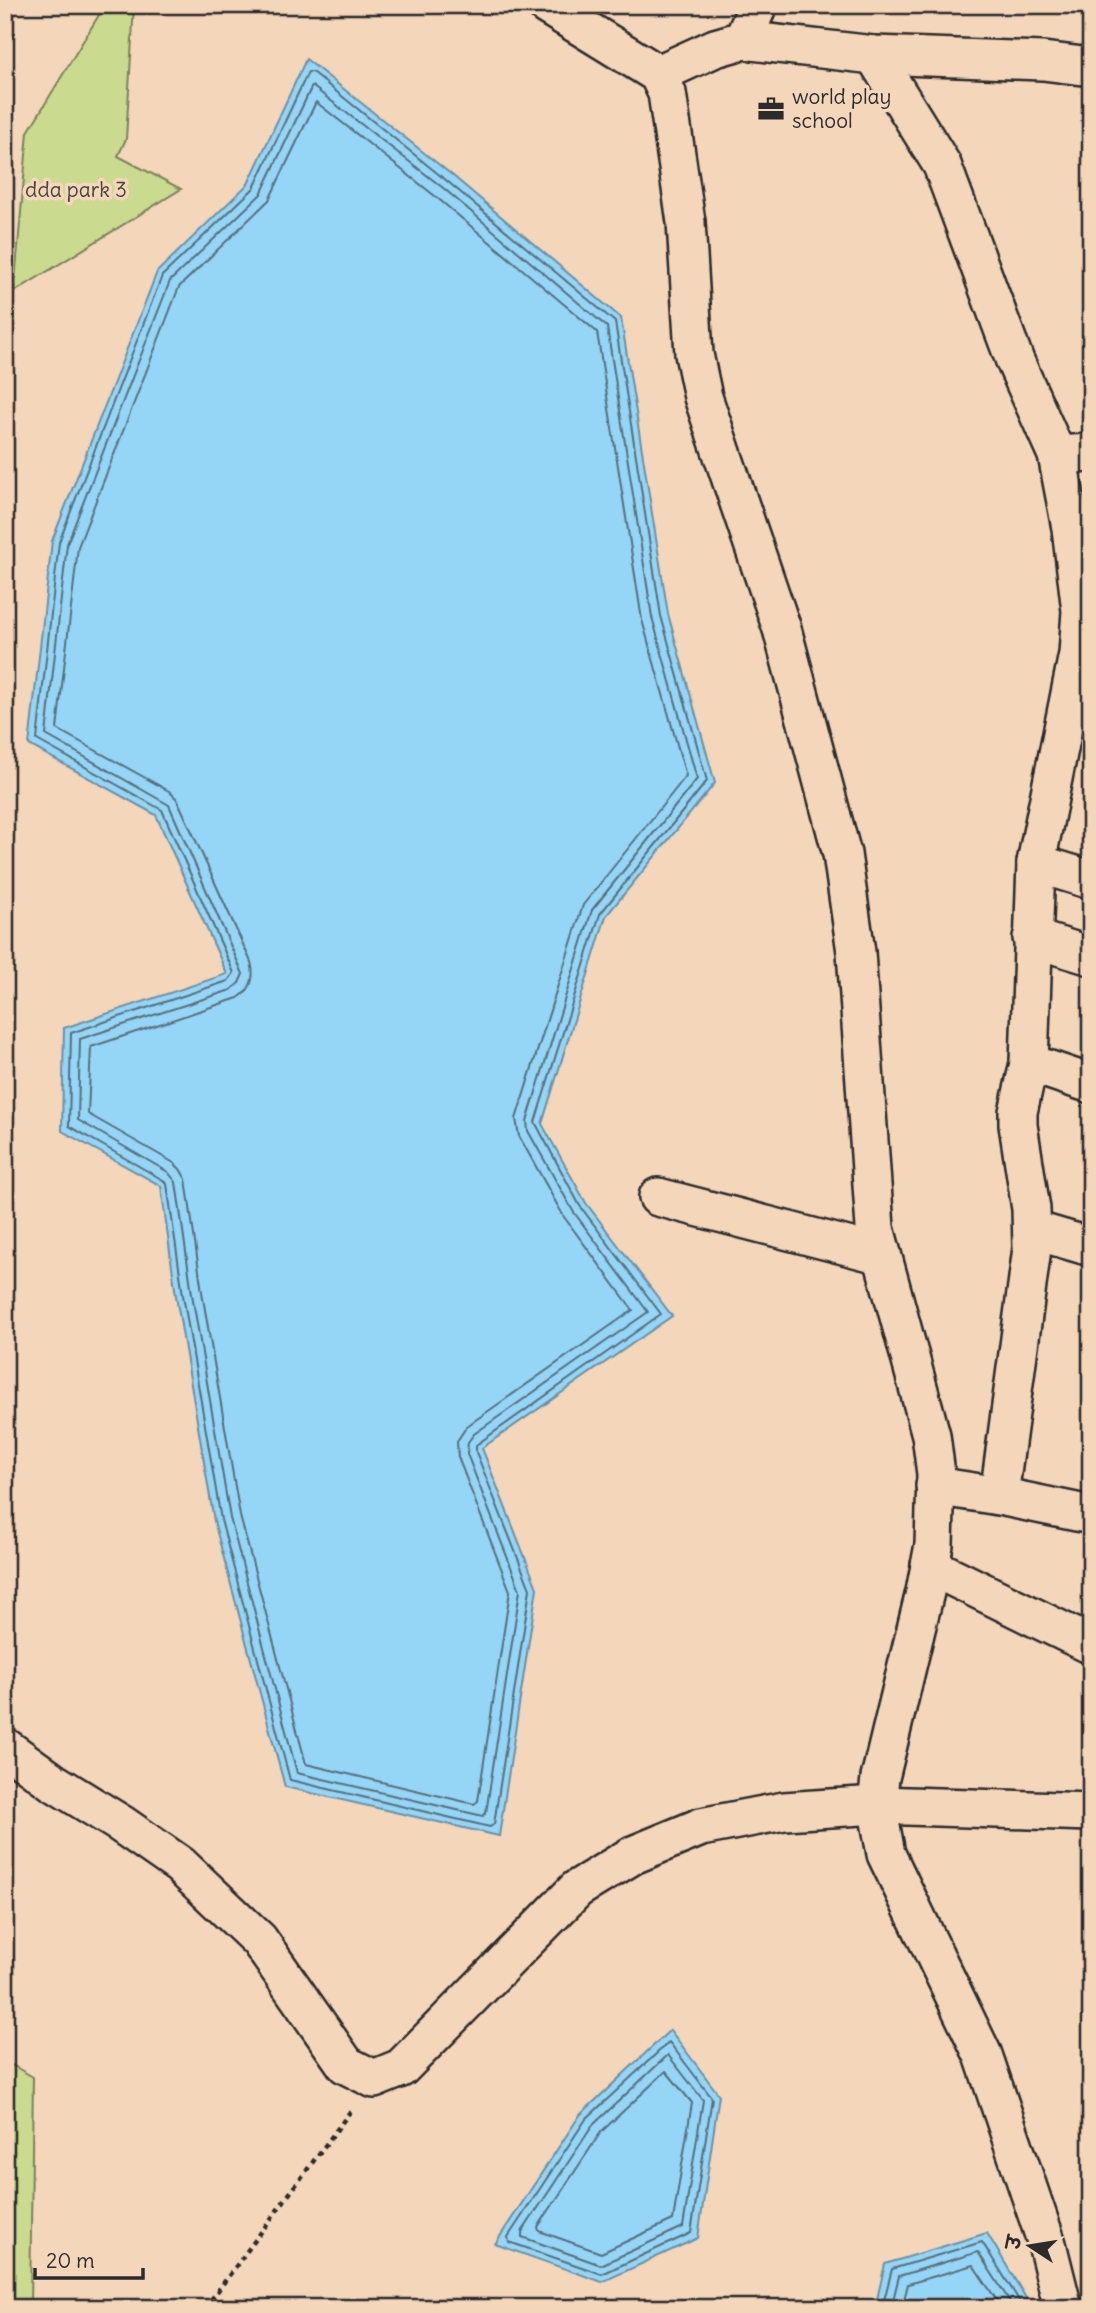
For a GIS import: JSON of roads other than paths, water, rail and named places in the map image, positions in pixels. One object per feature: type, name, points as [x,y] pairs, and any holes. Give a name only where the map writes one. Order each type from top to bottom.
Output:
[{"type":"street","points":[[546,5],[658,74],[667,93],[686,222],[694,354],[703,397],[782,629],[842,854],[856,952],[874,1228],[931,1435],[935,1486],[934,1545],[880,1778],[877,1805],[886,1854],[983,2055],[1047,2244],[1063,2308]]},
{"type":"street","points":[[743,40],[758,5]]},
{"type":"street","points":[[658,74],[715,48],[743,40],[874,55],[1089,63]]},
{"type":"street","points":[[874,55],[943,165],[1015,361],[1074,454],[1071,528],[1081,611],[1078,654],[1036,863],[1029,1063],[1018,1112],[1033,1230],[999,1496]]},
{"type":"street","points":[[1036,863],[1091,880]]},
{"type":"street","points":[[1032,939],[1091,956]]},
{"type":"street","points":[[1029,1063],[1091,1084]]},
{"type":"street","points":[[658,1197],[882,1255]]},
{"type":"street","points":[[1033,1230],[1091,1247]]},
{"type":"street","points":[[935,1486],[1091,1515]]},
{"type":"street","points":[[930,1566],[1091,1645]]},
{"type":"street","points":[[5,1747],[53,1782],[180,1865],[259,1940],[346,2065],[374,2079],[401,2068],[577,1889],[633,1855],[701,1827],[783,1811],[877,1805],[1091,1812]]},
{"type":"water","points":[[306,59],[452,175],[621,318],[668,614],[715,783],[606,916],[542,1124],[586,1203],[672,1316],[482,1448],[537,1588],[499,1836],[285,1787],[214,1521],[176,1296],[161,1186],[62,1131],[64,1028],[227,974],[156,815],[29,745],[52,541],[157,272],[248,184]]},
{"type":"water","points":[[670,2030],[719,2095],[698,2238],[602,2282],[495,2244],[580,2115]]},
{"type":"water","points":[[987,2233],[1032,2308],[875,2308],[885,2264]]},
{"type":"place","name":"world play school","points":[[771,109]]},
{"type":"park label","name":"dda park 3","points":[[76,190]]}]
